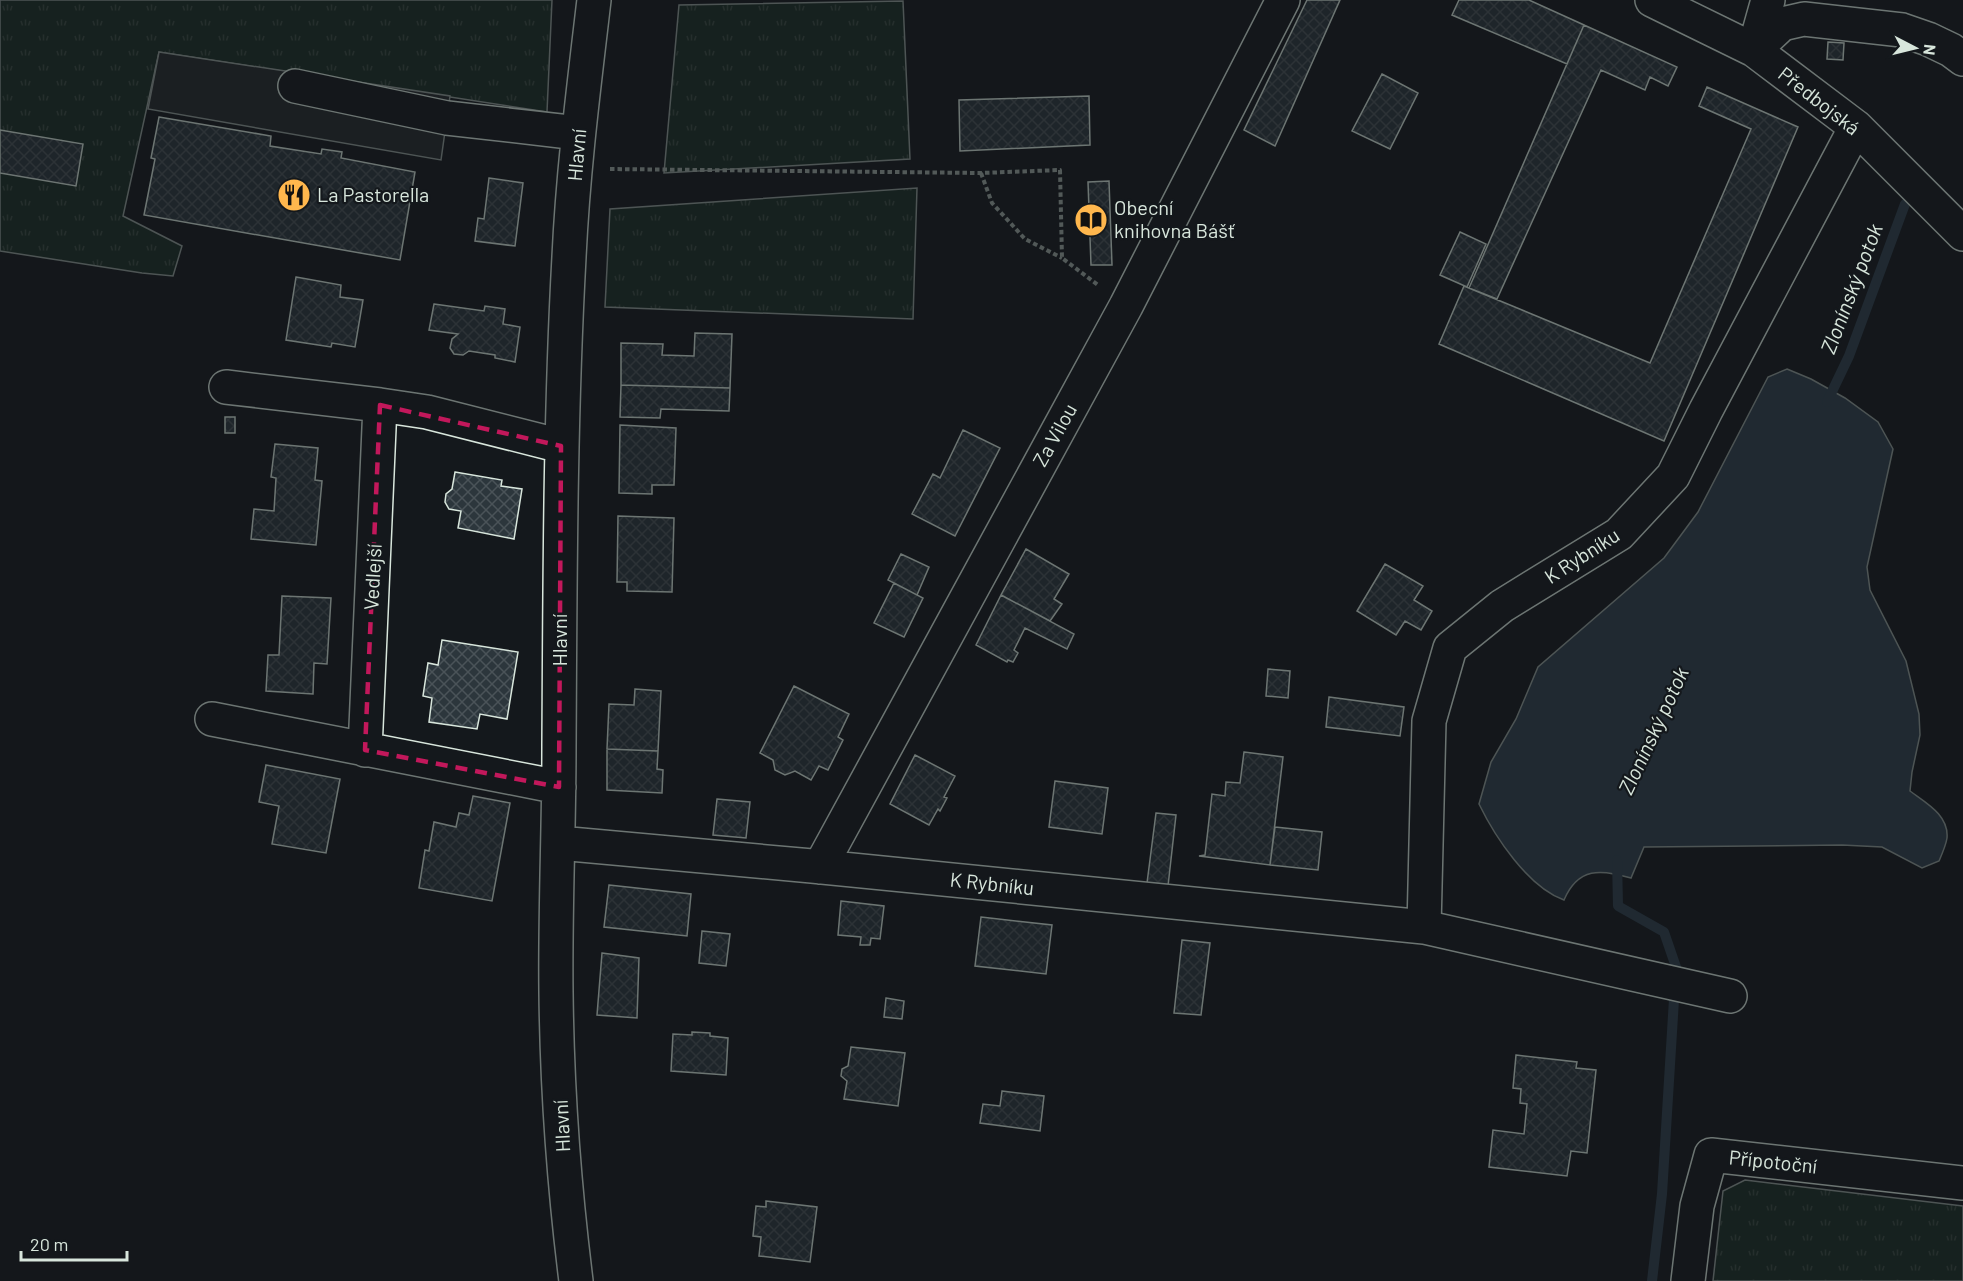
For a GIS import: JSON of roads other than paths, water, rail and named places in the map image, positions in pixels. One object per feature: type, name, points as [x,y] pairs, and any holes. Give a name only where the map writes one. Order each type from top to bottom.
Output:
[{"type":"street","name":"Hlavní","points":[[576,1281],[569,1224],[557,1046],[561,446],[569,254],[578,133],[594,0]]},
{"type":"street","name":"Za Vilou","points":[[820,867],[1126,306],[1283,0]]},
{"type":"street","name":"Předbojská","points":[[1652,0],[1754,50],[1856,127],[1963,234]]},
{"type":"street","points":[[1754,50],[1768,0]]},
{"type":"street","points":[[1754,50],[1782,24],[1804,20],[1902,30],[1949,51]]},
{"type":"street","points":[[295,86],[447,118],[578,133]]},
{"type":"street","name":"K Rybníku","points":[[1424,927],[1429,721],[1450,648],[1502,606],[1619,534],[1673,476],[1856,127]]},
{"type":"street","points":[[226,387],[426,412],[561,446]]},
{"type":"street","name":"Vedlejší","points":[[365,750],[381,405]]},
{"type":"street","points":[[212,719],[559,787]]},
{"type":"street","name":"K Rybníku","points":[[559,843],[1424,927],[1730,996]]},
{"type":"street","name":"Přípotoční","points":[[1688,1281],[1697,1206],[1711,1155],[1963,1183]]},
{"type":"water","points":[[1787,369],[1845,398],[1878,422],[1893,449],[1867,567],[1870,590],[1906,661],[1919,714],[1920,735],[1910,791],[1940,816],[1947,830],[1945,847],[1939,861],[1922,868],[1882,847],[1842,845],[1644,847],[1631,878],[1610,873],[1592,873],[1576,881],[1564,900],[1538,884],[1514,860],[1479,804],[1491,762],[1516,719],[1538,667],[1664,558],[1698,512],[1768,377]]},
{"type":"waterway","name":"Zlonínský potok","points":[[1827,402],[1849,356],[1905,204]]},
{"type":"waterway","name":"Zlonínský potok","points":[[1617,860],[1618,906],[1664,932],[1676,967],[1662,1194],[1652,1281]]},
{"type":"place","name":"La Pastorella","points":[[294,195]]},
{"type":"place","name":"Obecní knihovna Bášť","points":[[1091,220]]}]
